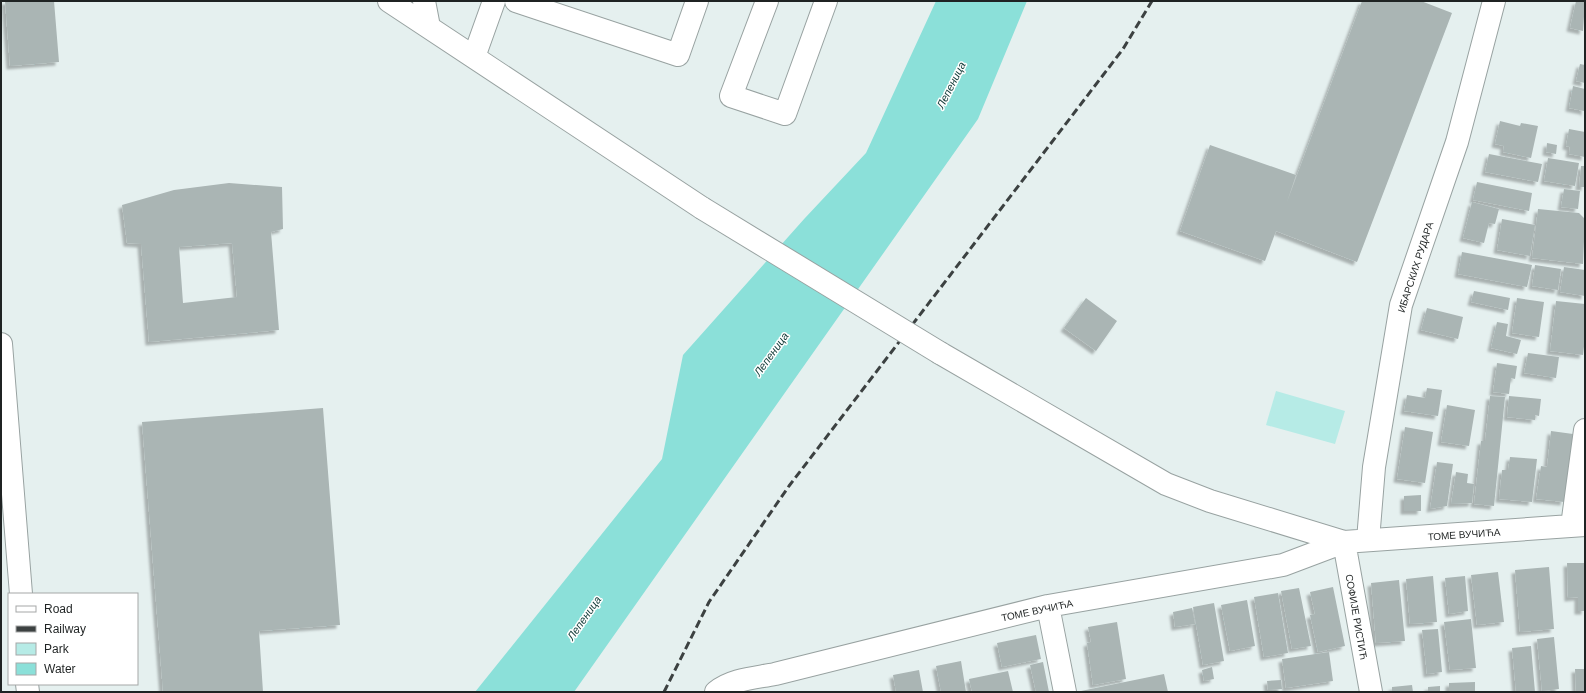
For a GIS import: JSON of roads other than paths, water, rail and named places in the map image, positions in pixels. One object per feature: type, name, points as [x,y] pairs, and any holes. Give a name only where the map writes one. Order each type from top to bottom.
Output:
[{"type":"street","name":"ТОМЕ ВУЧИЋА","points":[[389,1],[702,208],[940,353],[1166,484],[1210,501],[1344,542]]},
{"type":"street","points":[[424,1],[429,28]]},
{"type":"street","points":[[474,57],[494,1]]},
{"type":"street","points":[[516,1],[551,6],[678,55],[696,1]]},
{"type":"street","points":[[767,1],[731,96],[785,114],[826,1]]},
{"type":"street","name":"ИБАРСКИХ РУДАРА","points":[[1368,540],[1374,467],[1401,305],[1456,142],[1494,1]]},
{"type":"street","points":[[1,344],[21,593]]},
{"type":"street","points":[[1578,526],[1585,430]]},
{"type":"street","points":[[1279,523],[1288,535],[1291,544],[1291,553],[1283,565]]},
{"type":"street","name":"ТОМЕ ВУЧИЋА","points":[[723,687],[776,683],[1048,606],[1283,565],[1344,542],[1578,526]]},
{"type":"street","name":"СОФИЈЕ РИСТИЋ","points":[[1344,542],[1371,692]]},
{"type":"street","points":[[1048,606],[1065,692]]},
{"type":"water","name":"Лепеница","points":[[936,1],[1027,1],[978,119],[574,692],[475,692],[662,459],[683,355],[805,218],[866,153]]},
{"type":"railway","points":[[664,692],[709,602],[789,486],[1123,49],[1152,1]]}]
